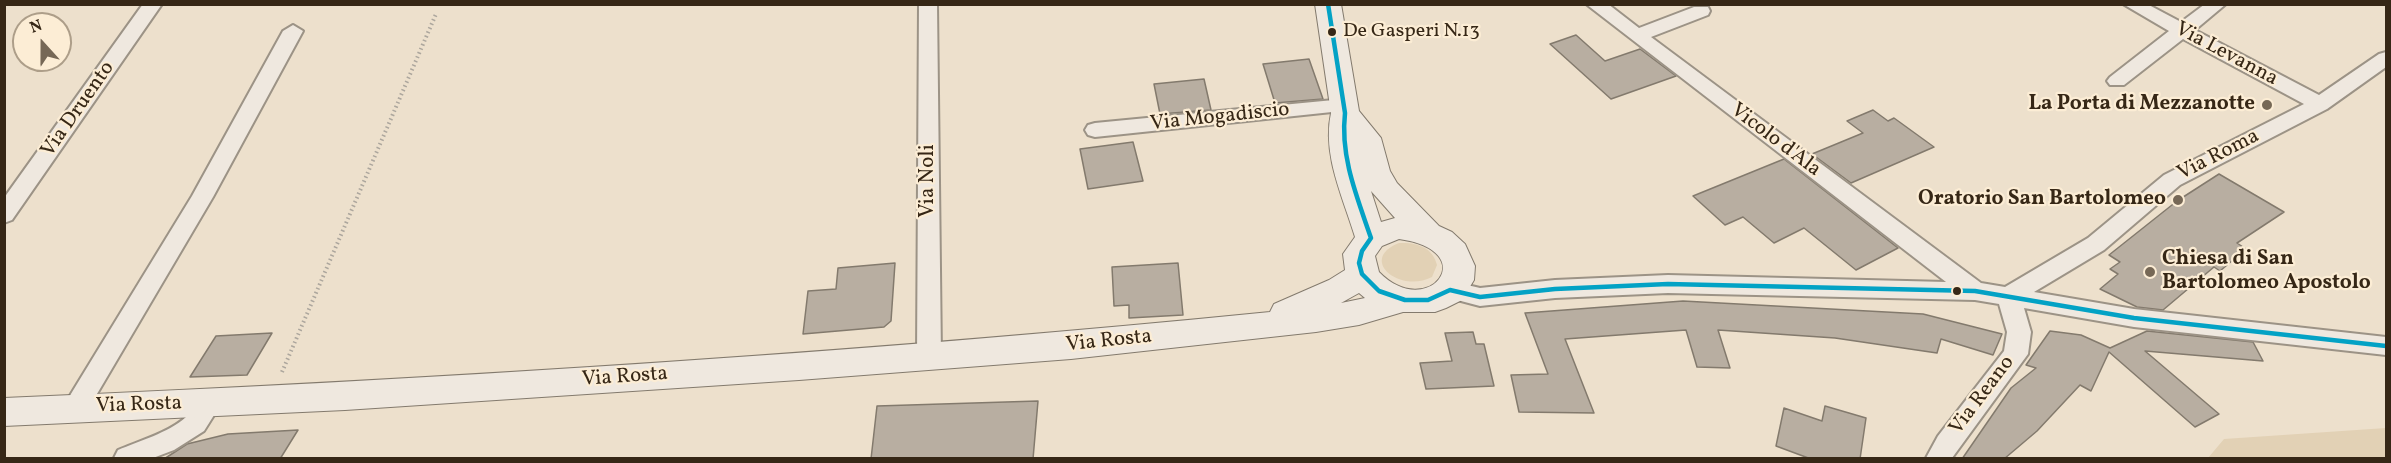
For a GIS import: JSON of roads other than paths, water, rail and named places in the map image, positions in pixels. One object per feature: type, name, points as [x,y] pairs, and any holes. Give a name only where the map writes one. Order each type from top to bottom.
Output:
[{"type":"street","name":"Via Druento","points":[[4,215],[153,4]]},
{"type":"street","name":"Via Noli","points":[[928,4],[929,357]]},
{"type":"street","points":[[1328,4],[1345,109],[1342,128],[1343,150],[1371,238]]},
{"type":"street","name":"Vicolo d'Ala","points":[[1595,4],[1975,291]]},
{"type":"street","name":"Via Levanna","points":[[2132,4],[2320,104]]},
{"type":"street","points":[[2117,81],[2217,4]]},
{"type":"street","points":[[1637,36],[1701,11]]},
{"type":"street","points":[[75,409],[202,197],[293,31]]},
{"type":"street","name":"Via Roma","points":[[2009,296],[2096,244],[2172,180],[2320,104],[2386,58]]},
{"type":"street","points":[[1345,109],[1366,138],[1375,171],[1386,190],[1426,232],[1452,247],[1461,270],[1458,281],[1450,290],[1436,298],[1420,302],[1402,300],[1378,291],[1362,274],[1359,254],[1371,238],[1396,228],[1426,232]]},
{"type":"street","name":"Via Mogadiscio","points":[[1095,130],[1345,109]]},
{"type":"street","name":"Via Rosta","points":[[1243,327],[1302,308],[1341,289],[1362,274]]},
{"type":"street","points":[[1450,290],[1480,297],[1589,287],[1668,284],[1975,291],[2159,321],[2386,346]]},
{"type":"street","name":"Via Reano","points":[[1940,459],[1947,444],[2016,354],[2019,332],[2009,296]]},
{"type":"street","name":"Via Rosta","points":[[4,412],[208,404],[1111,343],[1243,327],[1308,322],[1367,312],[1402,300]]},
{"type":"street","points":[[127,459],[165,442],[195,424],[208,404]]},
{"type":"place","name":"De Gasperi N.13","points":[[1332,32]]},
{"type":"place","name":"La Porta di Mezzanotte","points":[[2267,105]]},
{"type":"place","name":"Oratorio San Bartolomeo","points":[[2178,200]]},
{"type":"place","name":"Chiesa di San Bartolomeo Apostolo","points":[[2150,272]]}]
